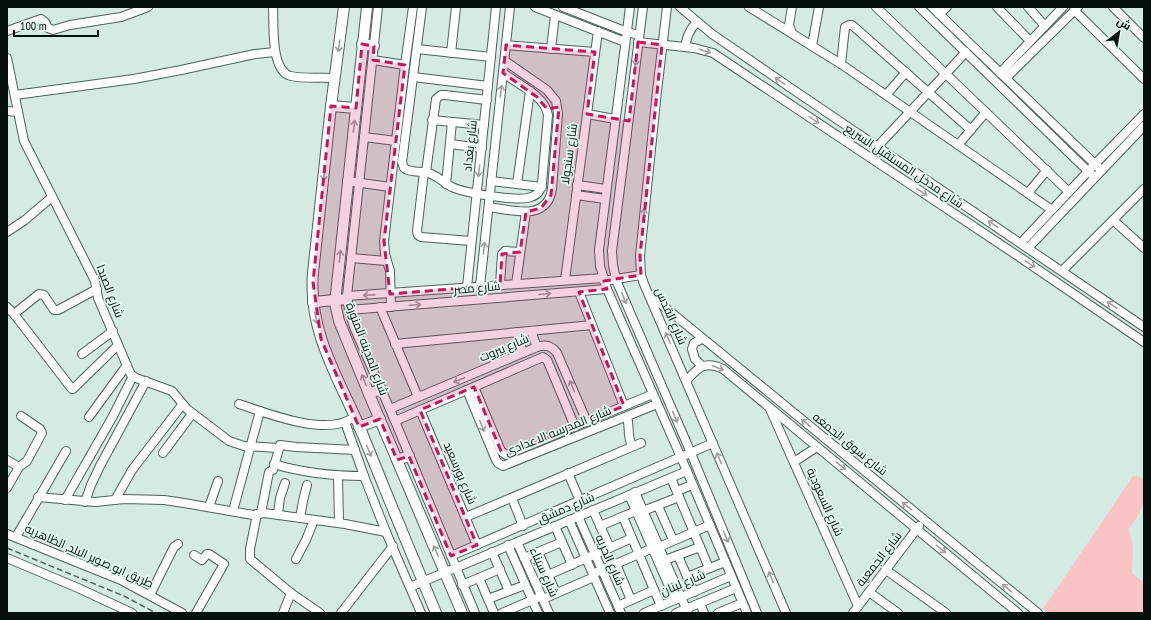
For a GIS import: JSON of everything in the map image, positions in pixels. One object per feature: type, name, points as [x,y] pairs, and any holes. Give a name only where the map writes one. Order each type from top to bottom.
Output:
[{"type":"main road","points":[[344,7],[331,106],[313,273],[313,302],[324,350],[355,417],[436,613]]},
{"type":"main road","name":"شارع المدينه المنورة","points":[[366,7],[335,300],[340,320],[369,394],[462,613]]},
{"type":"main road","points":[[362,44],[374,46]]},
{"type":"main road","points":[[331,106],[356,108]]},
{"type":"main road","points":[[313,302],[347,298]]},
{"type":"main road","points":[[369,394],[381,389]]},
{"type":"main road","points":[[359,427],[380,419]]},
{"type":"main road","points":[[397,460],[409,456]]},
{"type":"street","points":[[7,31],[41,20],[44,20],[48,28],[51,30],[56,30],[70,25],[121,17],[148,7]]},
{"type":"street","points":[[273,7],[275,52],[281,69],[290,76],[335,78]]},
{"type":"street","points":[[378,7],[347,298],[354,327],[390,409],[456,567],[462,585],[475,613]]},
{"type":"street","points":[[390,307],[390,271],[386,261],[384,241],[405,65],[414,7]]},
{"type":"street","points":[[422,7],[402,162],[404,168],[407,170],[425,172],[434,175],[446,184],[459,190],[490,195],[525,198],[531,198],[536,194],[542,187],[548,115],[547,109],[541,100],[530,91],[503,74]]},
{"type":"street","points":[[451,53],[456,7]]},
{"type":"street","name":"شارع بغداد","points":[[467,287],[496,7]]},
{"type":"street","name":"شارع بغداد","points":[[480,286],[510,7]]},
{"type":"street","points":[[535,7],[625,42]]},
{"type":"street","name":"شارع مدخل المستقبل السريع","points":[[563,7],[627,32],[639,39],[662,45],[704,50],[721,58],[1144,342]]},
{"type":"street","points":[[630,7],[606,189],[599,250],[600,266],[605,283],[710,525],[746,613]]},
{"type":"street","points":[[643,7],[612,251],[613,265],[616,280],[691,453],[757,613]]},
{"type":"street","name":"شارع القدس","points":[[667,7],[640,256],[641,275],[786,613]]},
{"type":"street","name":"شارع مدخل المستقبل السريع","points":[[680,7],[697,22],[877,147],[1025,245],[1144,327]]},
{"type":"street","points":[[749,7],[841,64],[1052,210]]},
{"type":"street","points":[[792,7],[789,25],[792,33]]},
{"type":"street","points":[[812,46],[820,7]]},
{"type":"street","points":[[876,7],[1070,192]]},
{"type":"street","points":[[919,7],[1091,174]]},
{"type":"street","points":[[932,7],[1098,167]]},
{"type":"street","points":[[939,14],[947,7]]},
{"type":"street","points":[[997,7],[1030,41]]},
{"type":"street","points":[[1028,7],[1045,26]]},
{"type":"street","points":[[1003,76],[1030,41],[1062,7]]},
{"type":"street","points":[[1113,7],[1144,38]]},
{"type":"street","points":[[1003,76],[1076,9],[1144,79]]},
{"type":"street","points":[[551,49],[555,14]]},
{"type":"street","points":[[685,47],[687,35],[697,22]]},
{"type":"street","points":[[841,64],[845,30],[847,26],[852,25],[971,130]]},
{"type":"street","name":"شارع سنجولا","points":[[565,280],[598,31]]},
{"type":"street","points":[[506,45],[595,52]]},
{"type":"street","points":[[417,49],[491,57]]},
{"type":"street","points":[[12,98],[142,77],[255,54],[275,52]]},
{"type":"street","points":[[877,147],[966,52]]},
{"type":"street","name":"شارع الصيدا","points":[[7,58],[12,98],[18,112],[24,141],[95,281],[98,298],[133,376]]},
{"type":"street","points":[[373,60],[405,65]]},
{"type":"street","points":[[488,207],[526,212],[536,211],[542,208],[549,200],[551,195],[558,107],[552,95],[547,90],[504,61]]},
{"type":"street","points":[[886,95],[906,72]]},
{"type":"street","points":[[413,77],[488,86]]},
{"type":"street","points":[[517,184],[530,91]]},
{"type":"street","points":[[471,241],[421,237],[418,235],[417,231],[435,102],[441,95],[487,100]]},
{"type":"street","points":[[547,109],[558,107]]},
{"type":"street","points":[[486,110],[499,112]]},
{"type":"street","points":[[7,111],[18,112]]},
{"type":"street","points":[[958,145],[986,112]]},
{"type":"street","points":[[587,114],[616,118]]},
{"type":"street","points":[[1098,167],[1144,114]]},
{"type":"street","points":[[1041,125],[1048,119]]},
{"type":"street","points":[[432,120],[484,125]]},
{"type":"street","points":[[446,184],[452,122]]},
{"type":"street","points":[[1025,245],[1091,174],[1144,126]]},
{"type":"street","points":[[364,137],[396,141]]},
{"type":"street","points":[[450,144],[482,148]]},
{"type":"street","points":[[611,155],[624,157]]},
{"type":"street","points":[[1028,193],[1047,170]]},
{"type":"street","points":[[1018,256],[1052,210],[1091,174]]},
{"type":"street","points":[[347,181],[390,187]]},
{"type":"street","points":[[491,181],[542,187]]},
{"type":"street","points":[[577,185],[606,189]]},
{"type":"street","points":[[1062,271],[1142,193]]},
{"type":"street","points":[[576,195],[605,199]]},
{"type":"street","points":[[7,232],[25,220],[52,197]]},
{"type":"street","points":[[516,284],[526,212]]},
{"type":"street","points":[[1113,220],[1144,248]]},
{"type":"street","points":[[599,250],[612,251]]},
{"type":"street","points":[[500,285],[502,254],[505,251],[520,252]]},
{"type":"street","points":[[351,258],[386,261]]},
{"type":"street","points":[[605,283],[641,275]]},
{"type":"street","name":"شارع مصر","points":[[347,298],[565,280],[605,283]]},
{"type":"street","name":"شارع مصر","points":[[349,310],[579,292],[605,283]]},
{"type":"street","points":[[14,314],[40,294],[44,295],[54,310],[58,310],[97,289]]},
{"type":"street","points":[[579,292],[624,406]]},
{"type":"street","name":"شارع سوق الجمعه","points":[[648,293],[1035,612]]},
{"type":"street","points":[[7,307],[72,390],[118,345]]},
{"type":"street","points":[[380,307],[395,344],[421,396]]},
{"type":"street","points":[[395,344],[592,325]]},
{"type":"street","points":[[82,354],[113,331]]},
{"type":"street","points":[[531,331],[537,348]]},
{"type":"street","points":[[517,332],[523,353]]},
{"type":"street","points":[[686,382],[702,366],[695,359],[692,348],[694,343],[702,339]]},
{"type":"street","name":"شارع بيروت","points":[[390,409],[513,357],[545,346],[550,347],[557,353],[587,422]]},
{"type":"street","points":[[513,357],[518,368]]},
{"type":"street","name":"شارع بيروت","points":[[395,421],[541,358],[546,358],[575,427]]},
{"type":"street","points":[[88,417],[127,365]]},
{"type":"street","name":"شارع سوق الجمعه","points":[[702,366],[713,365],[723,369],[1018,613]]},
{"type":"street","points":[[480,371],[485,382]]},
{"type":"street","points":[[65,500],[133,376],[146,382],[170,389],[182,405],[192,414],[224,439],[234,444],[278,448]]},
{"type":"street","points":[[85,502],[100,466],[146,382]]},
{"type":"street","name":"شارع المدرسه الاعدادى","points":[[471,388],[504,454],[508,454],[653,394]]},
{"type":"street","name":"شارع المدرسه الاعدادى","points":[[471,388],[496,460],[504,466],[657,404]]},
{"type":"street","name":"شارع بورسعيد","points":[[421,396],[424,409],[477,545]]},
{"type":"street","points":[[239,404],[303,423],[333,425],[345,422],[355,417]]},
{"type":"street","points":[[115,500],[132,470],[182,405]]},
{"type":"street","name":"شارع السعودية","points":[[770,408],[858,606]]},
{"type":"street","points":[[233,511],[249,446],[260,411]]},
{"type":"street","points":[[163,453],[192,414]]},
{"type":"street","points":[[7,488],[19,467],[27,460],[42,433],[40,428],[22,416]]},
{"type":"street","points":[[627,417],[629,438],[632,446]]},
{"type":"street","points":[[345,422],[386,532],[421,613]]},
{"type":"street","points":[[466,517],[641,443]]},
{"type":"street","name":"شارع دمشق","points":[[451,556],[713,443]]},
{"type":"street","points":[[320,613],[291,593],[250,559],[250,549],[269,472],[272,470],[280,444],[296,447],[355,450]]},
{"type":"street","points":[[794,462],[817,447]]},
{"type":"street","points":[[16,537],[66,451]]},
{"type":"street","points":[[7,460],[19,467]]},
{"type":"street","points":[[274,464],[299,471],[338,476],[364,476]]},
{"type":"street","name":"شارع دمشق","points":[[410,587],[686,471]]},
{"type":"street","points":[[568,473],[580,501]]},
{"type":"street","points":[[338,476],[339,524]]},
{"type":"street","points":[[671,478],[709,568]]},
{"type":"street","points":[[209,507],[218,481]]},
{"type":"street","points":[[278,514],[280,498],[285,483]]},
{"type":"street","points":[[300,518],[307,485]]},
{"type":"street","points":[[600,526],[658,506],[692,485]]},
{"type":"street","points":[[632,494],[679,598],[687,611]]},
{"type":"street","points":[[38,497],[85,502],[129,499],[164,500],[233,511],[259,514],[278,514],[386,532]]},
{"type":"street","points":[[512,498],[523,526]]},
{"type":"street","points":[[658,506],[674,540]]},
{"type":"street","points":[[593,510],[610,548]]},
{"type":"street","name":"شارع الحريه","points":[[578,516],[618,606]]},
{"type":"street","points":[[623,517],[661,606]]},
{"type":"street","points":[[296,559],[314,520]]},
{"type":"street","name":"شارع الحريه","points":[[569,520],[610,613]]},
{"type":"street","name":"شارع الجمعية","points":[[853,613],[924,520]]},
{"type":"street","points":[[532,522],[536,534]]},
{"type":"street","points":[[502,613],[532,600],[556,593],[602,570],[710,525]]},
{"type":"street","points":[[555,526],[572,565]]},
{"type":"street","name":"طريق ابو صوير البلد, الظاهريه","points":[[7,534],[107,574],[150,595],[182,613]]},
{"type":"street","points":[[548,575],[632,538]]},
{"type":"street","name":"شارع سيناء","points":[[517,542],[549,613]]},
{"type":"street","points":[[524,558],[562,542]]},
{"type":"street","points":[[150,595],[174,547],[178,544]]},
{"type":"street","name":"شارع سيناء","points":[[508,545],[536,612]]},
{"type":"street","points":[[341,613],[392,546]]},
{"type":"street","points":[[656,547],[666,560],[679,598]]},
{"type":"street","points":[[666,560],[700,547]]},
{"type":"street","points":[[492,552],[510,591]]},
{"type":"street","points":[[538,552],[556,593]]},
{"type":"street","points":[[194,555],[202,560],[207,554],[209,554],[224,564],[196,613]]},
{"type":"street","points":[[678,556],[694,592]]},
{"type":"street","points":[[7,558],[84,590],[132,613]]},
{"type":"street","points":[[687,577],[725,562]]},
{"type":"street","points":[[616,564],[631,600]]},
{"type":"street","points":[[462,585],[500,569]]},
{"type":"street","points":[[886,570],[946,613]]},
{"type":"street","name":"شارع لبنان","points":[[644,613],[732,578],[742,577]]},
{"type":"street","points":[[479,578],[494,613]]},
{"type":"street","points":[[488,599],[525,584]]},
{"type":"street","name":"شارع لبنان","points":[[676,613],[687,611],[700,603],[736,588]]},
{"type":"street","points":[[606,604],[618,606],[654,590]]},
{"type":"street","points":[[869,592],[898,613]]},
{"type":"street","points":[[282,613],[291,593]]},
{"type":"street","points":[[700,603],[704,613]]},
{"type":"street","points":[[718,613],[727,611],[742,603]]},
{"type":"highlighted area","points":[[638,42],[662,45],[640,256],[641,275],[604,281],[607,289],[579,292],[624,406],[508,454],[501,451],[474,387],[420,410],[477,545],[451,556],[409,456],[397,460],[380,419],[359,427],[321,339],[313,282],[331,106],[356,108],[362,44],[374,46],[373,60],[405,65],[384,241],[390,294],[500,285],[502,254],[520,252],[526,212],[541,208],[551,195],[559,107],[547,109],[537,97],[503,73],[506,45],[595,52],[587,114],[629,121]]},
{"type":"shaded area","points":[[1133,476],[1144,479],[1144,501],[1139,514],[1129,529],[1133,546],[1132,573],[1144,583],[1144,613],[1049,613],[1043,609]]},
{"type":"railway","points":[[7,548],[124,596],[156,613]]}]
